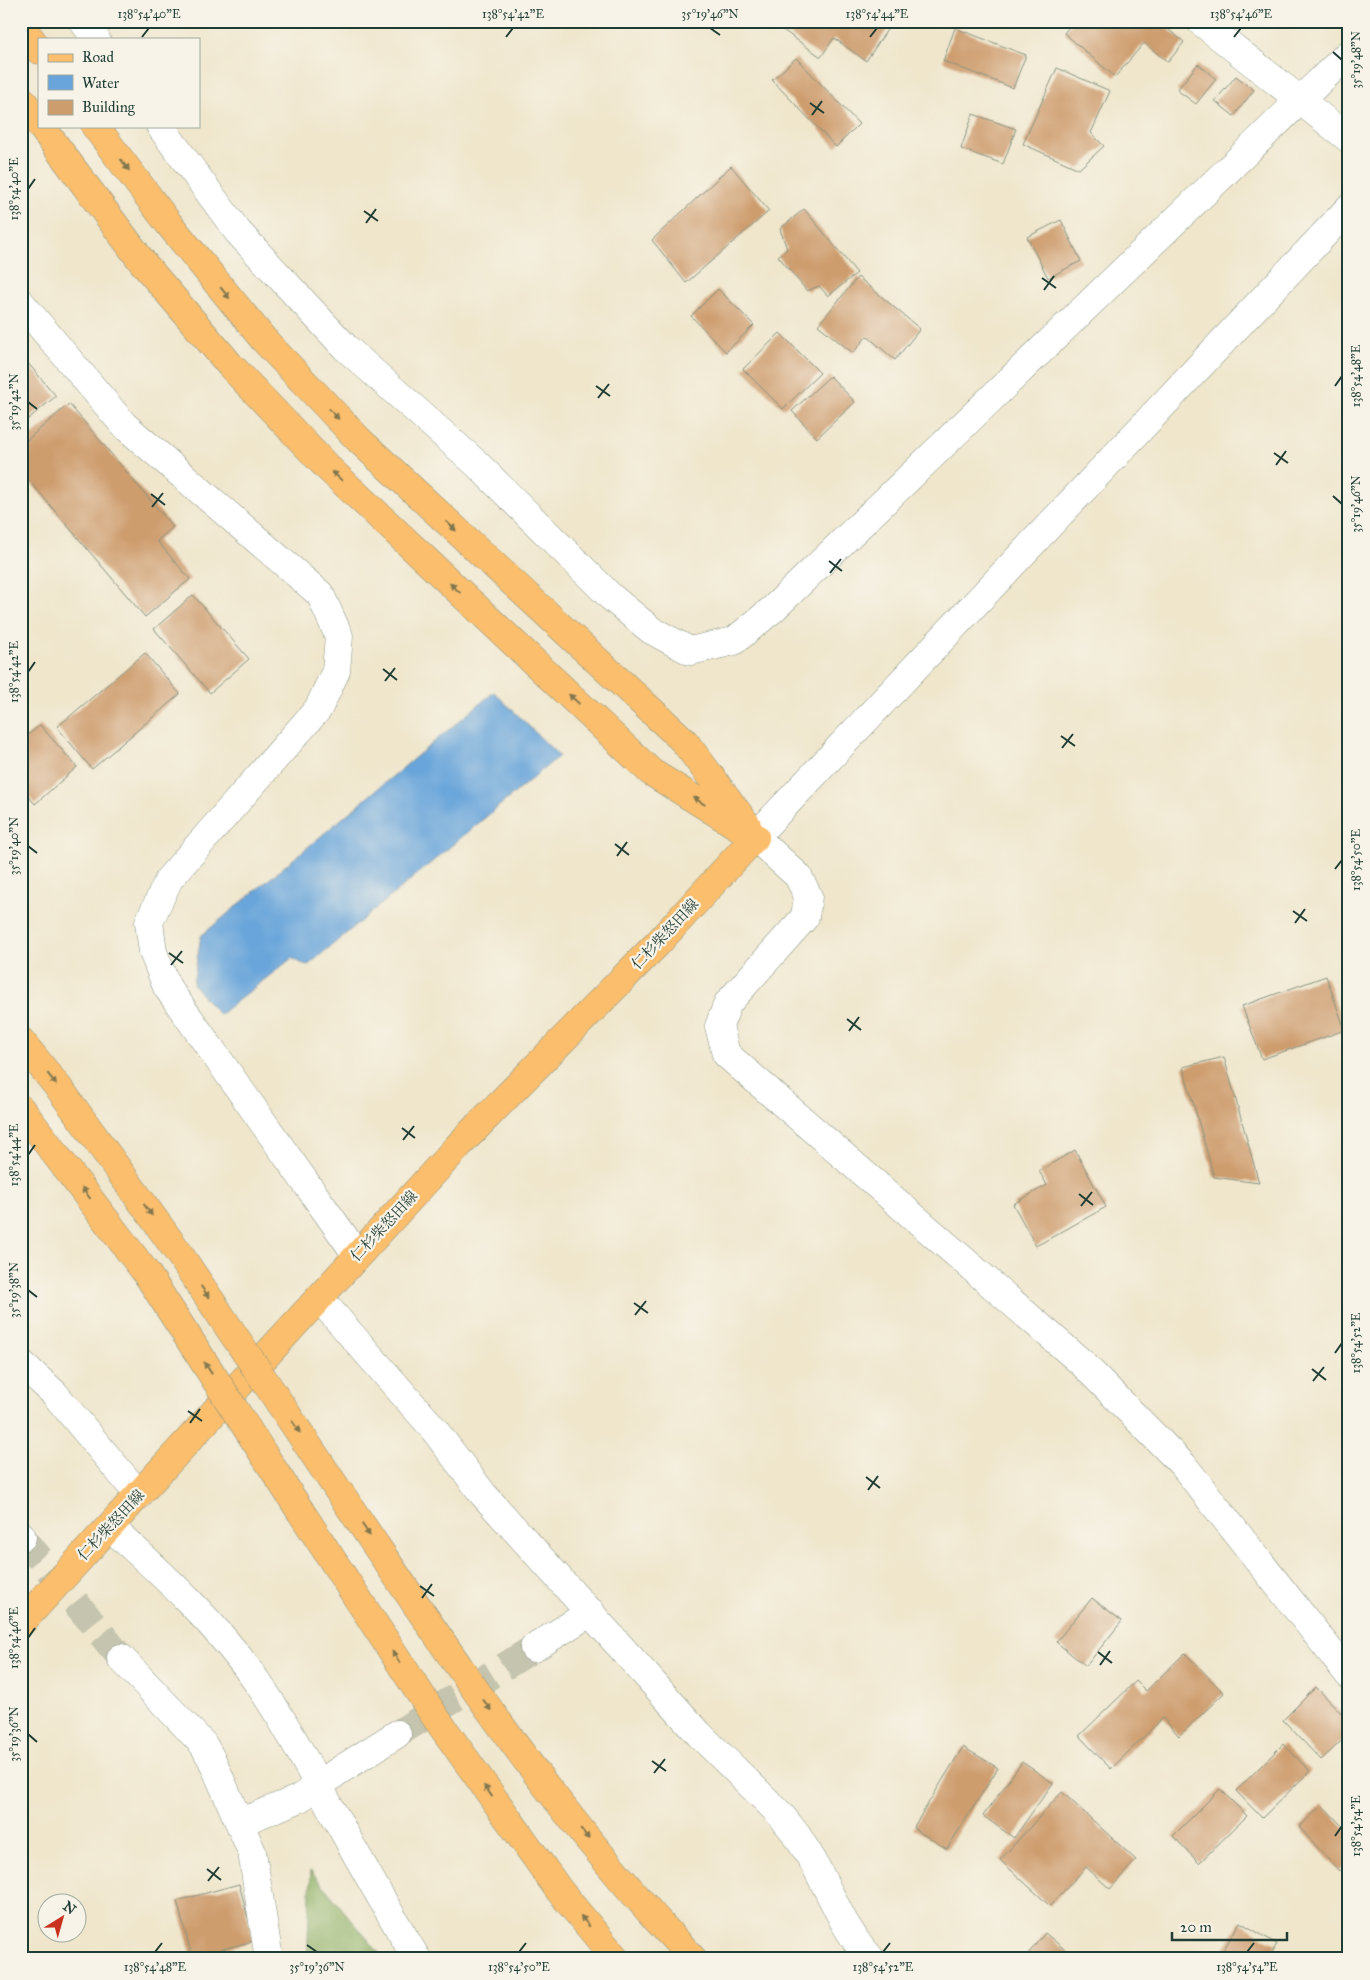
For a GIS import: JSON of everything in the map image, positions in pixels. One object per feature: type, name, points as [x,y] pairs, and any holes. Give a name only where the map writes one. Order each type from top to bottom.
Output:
[{"type":"main road","points":[[21,26],[38,49]]},
{"type":"main road","points":[[21,99],[38,122]]},
{"type":"main road","points":[[42,128],[144,264],[230,365],[326,466],[651,772],[755,836]]},
{"type":"main road","points":[[97,128],[170,224],[264,340],[359,440],[684,740],[755,836]]},
{"type":"main road","name":"仁杉柴怒田線","points":[[21,1623],[460,1144],[657,944],[755,836]]},
{"type":"main road","points":[[21,1041],[62,1092],[178,1252],[458,1665],[546,1787],[640,1902],[693,1959]]},
{"type":"main road","points":[[21,1109],[147,1274],[436,1718],[559,1890],[616,1959]]},
{"type":"street","points":[[83,21],[95,38]]},
{"type":"street","points":[[1200,21],[1349,139]]},
{"type":"street","points":[[161,128],[238,232],[345,347],[478,465],[611,597],[652,630],[690,651],[734,641],[772,609],[1349,52]]},
{"type":"street","points":[[1349,208],[755,836],[798,876],[808,896],[804,917],[728,1003],[719,1026],[726,1054],[1082,1363],[1183,1465],[1349,1675]]},
{"type":"street","points":[[21,303],[124,425],[320,594],[339,636],[336,672],[318,709],[169,879],[148,922],[152,952],[166,987],[357,1255]]},
{"type":"street","points":[[319,1298],[433,1428],[483,1494],[699,1734],[785,1820],[813,1861],[848,1928],[870,1959]]},
{"type":"street","points":[[21,1363],[54,1393],[139,1495]]},
{"type":"street","points":[[110,1526],[186,1597],[235,1653],[285,1724],[367,1875],[417,1959]]},
{"type":"street","points":[[534,1648],[591,1612]]},
{"type":"street","points":[[121,1658],[203,1744],[212,1760],[241,1822],[252,1852],[269,1959]]},
{"type":"street","points":[[241,1822],[298,1799],[397,1734]]},
{"type":"green space","points":[[311,1871],[384,1959],[307,1959]]},
{"type":"water","points":[[494,692],[559,756],[307,966],[292,958],[219,1015],[193,984],[201,936]]},
{"type":"building","points":[[789,21],[893,21],[866,61],[834,38],[821,57],[783,30]]},
{"type":"building","points":[[1074,21],[1158,21],[1184,42],[1168,62],[1144,43],[1115,77],[1064,33]]},
{"type":"building","points":[[955,28],[1026,55],[1013,88],[943,61]]},
{"type":"building","points":[[796,58],[859,124],[836,147],[772,80]]},
{"type":"building","points":[[1198,64],[1216,79],[1196,104],[1177,90]]},
{"type":"building","points":[[1057,68],[1110,91],[1091,133],[1104,146],[1079,169],[1023,144]]},
{"type":"building","points":[[1236,76],[1254,90],[1234,116],[1215,101]]},
{"type":"building","points":[[973,114],[1016,129],[1003,164],[961,149]]},
{"type":"building","points":[[731,166],[769,211],[686,283],[652,240]]},
{"type":"building","points":[[804,209],[857,273],[828,296],[819,286],[807,291],[778,256],[787,249],[780,229]]},
{"type":"building","points":[[1061,220],[1081,261],[1048,278],[1027,237]]},
{"type":"building","points":[[858,277],[920,329],[895,360],[867,336],[853,353],[818,325]]},
{"type":"building","points":[[718,289],[754,325],[726,352],[691,316]]},
{"type":"building","points":[[780,333],[820,373],[783,409],[743,369]]},
{"type":"building","points":[[21,355],[56,396],[21,425]]},
{"type":"building","points":[[830,376],[855,402],[817,438],[792,411]]},
{"type":"building","points":[[69,404],[173,527],[157,541],[190,579],[145,617],[21,471],[21,445]]},
{"type":"building","points":[[193,595],[249,659],[210,693],[154,629]]},
{"type":"building","points":[[145,653],[180,694],[92,769],[57,727]]},
{"type":"building","points":[[40,725],[77,767],[35,804],[21,788],[21,741]]},
{"type":"building","points":[[1326,976],[1345,1030],[1262,1059],[1242,1006]]},
{"type":"building","points":[[1224,1057],[1259,1183],[1214,1177],[1183,1067]]},
{"type":"building","points":[[1075,1150],[1106,1207],[1036,1246],[1013,1204],[1047,1185],[1039,1171]]},
{"type":"building","points":[[1092,1598],[1122,1621],[1086,1666],[1056,1642]]},
{"type":"building","points":[[1185,1653],[1224,1693],[1179,1736],[1163,1718],[1111,1769],[1079,1736],[1136,1681],[1146,1691]]},
{"type":"building","points":[[1316,1687],[1349,1721],[1349,1734],[1321,1760],[1283,1720]]},
{"type":"building","points":[[1283,1744],[1310,1771],[1262,1818],[1236,1791]]},
{"type":"building","points":[[963,1747],[998,1768],[947,1849],[913,1828]]},
{"type":"building","points":[[1022,1762],[1053,1783],[1014,1838],[983,1816]]},
{"type":"building","points":[[1220,1789],[1247,1816],[1199,1863],[1173,1836]]},
{"type":"building","points":[[1062,1792],[1136,1860],[1110,1889],[1086,1867],[1050,1906],[1000,1860]]},
{"type":"building","points":[[1322,1805],[1349,1833],[1349,1861],[1339,1871],[1299,1827]]},
{"type":"building","points":[[239,1884],[254,1941],[192,1957],[177,1901]]},
{"type":"building","points":[[1240,1922],[1277,1944],[1268,1959],[1218,1959]]},
{"type":"building","points":[[1045,1933],[1076,1959],[1024,1959]]},
{"type":"tunnel","points":[[22,1537],[121,1658]]},
{"type":"tunnel","points":[[397,1734],[534,1648]]}]
